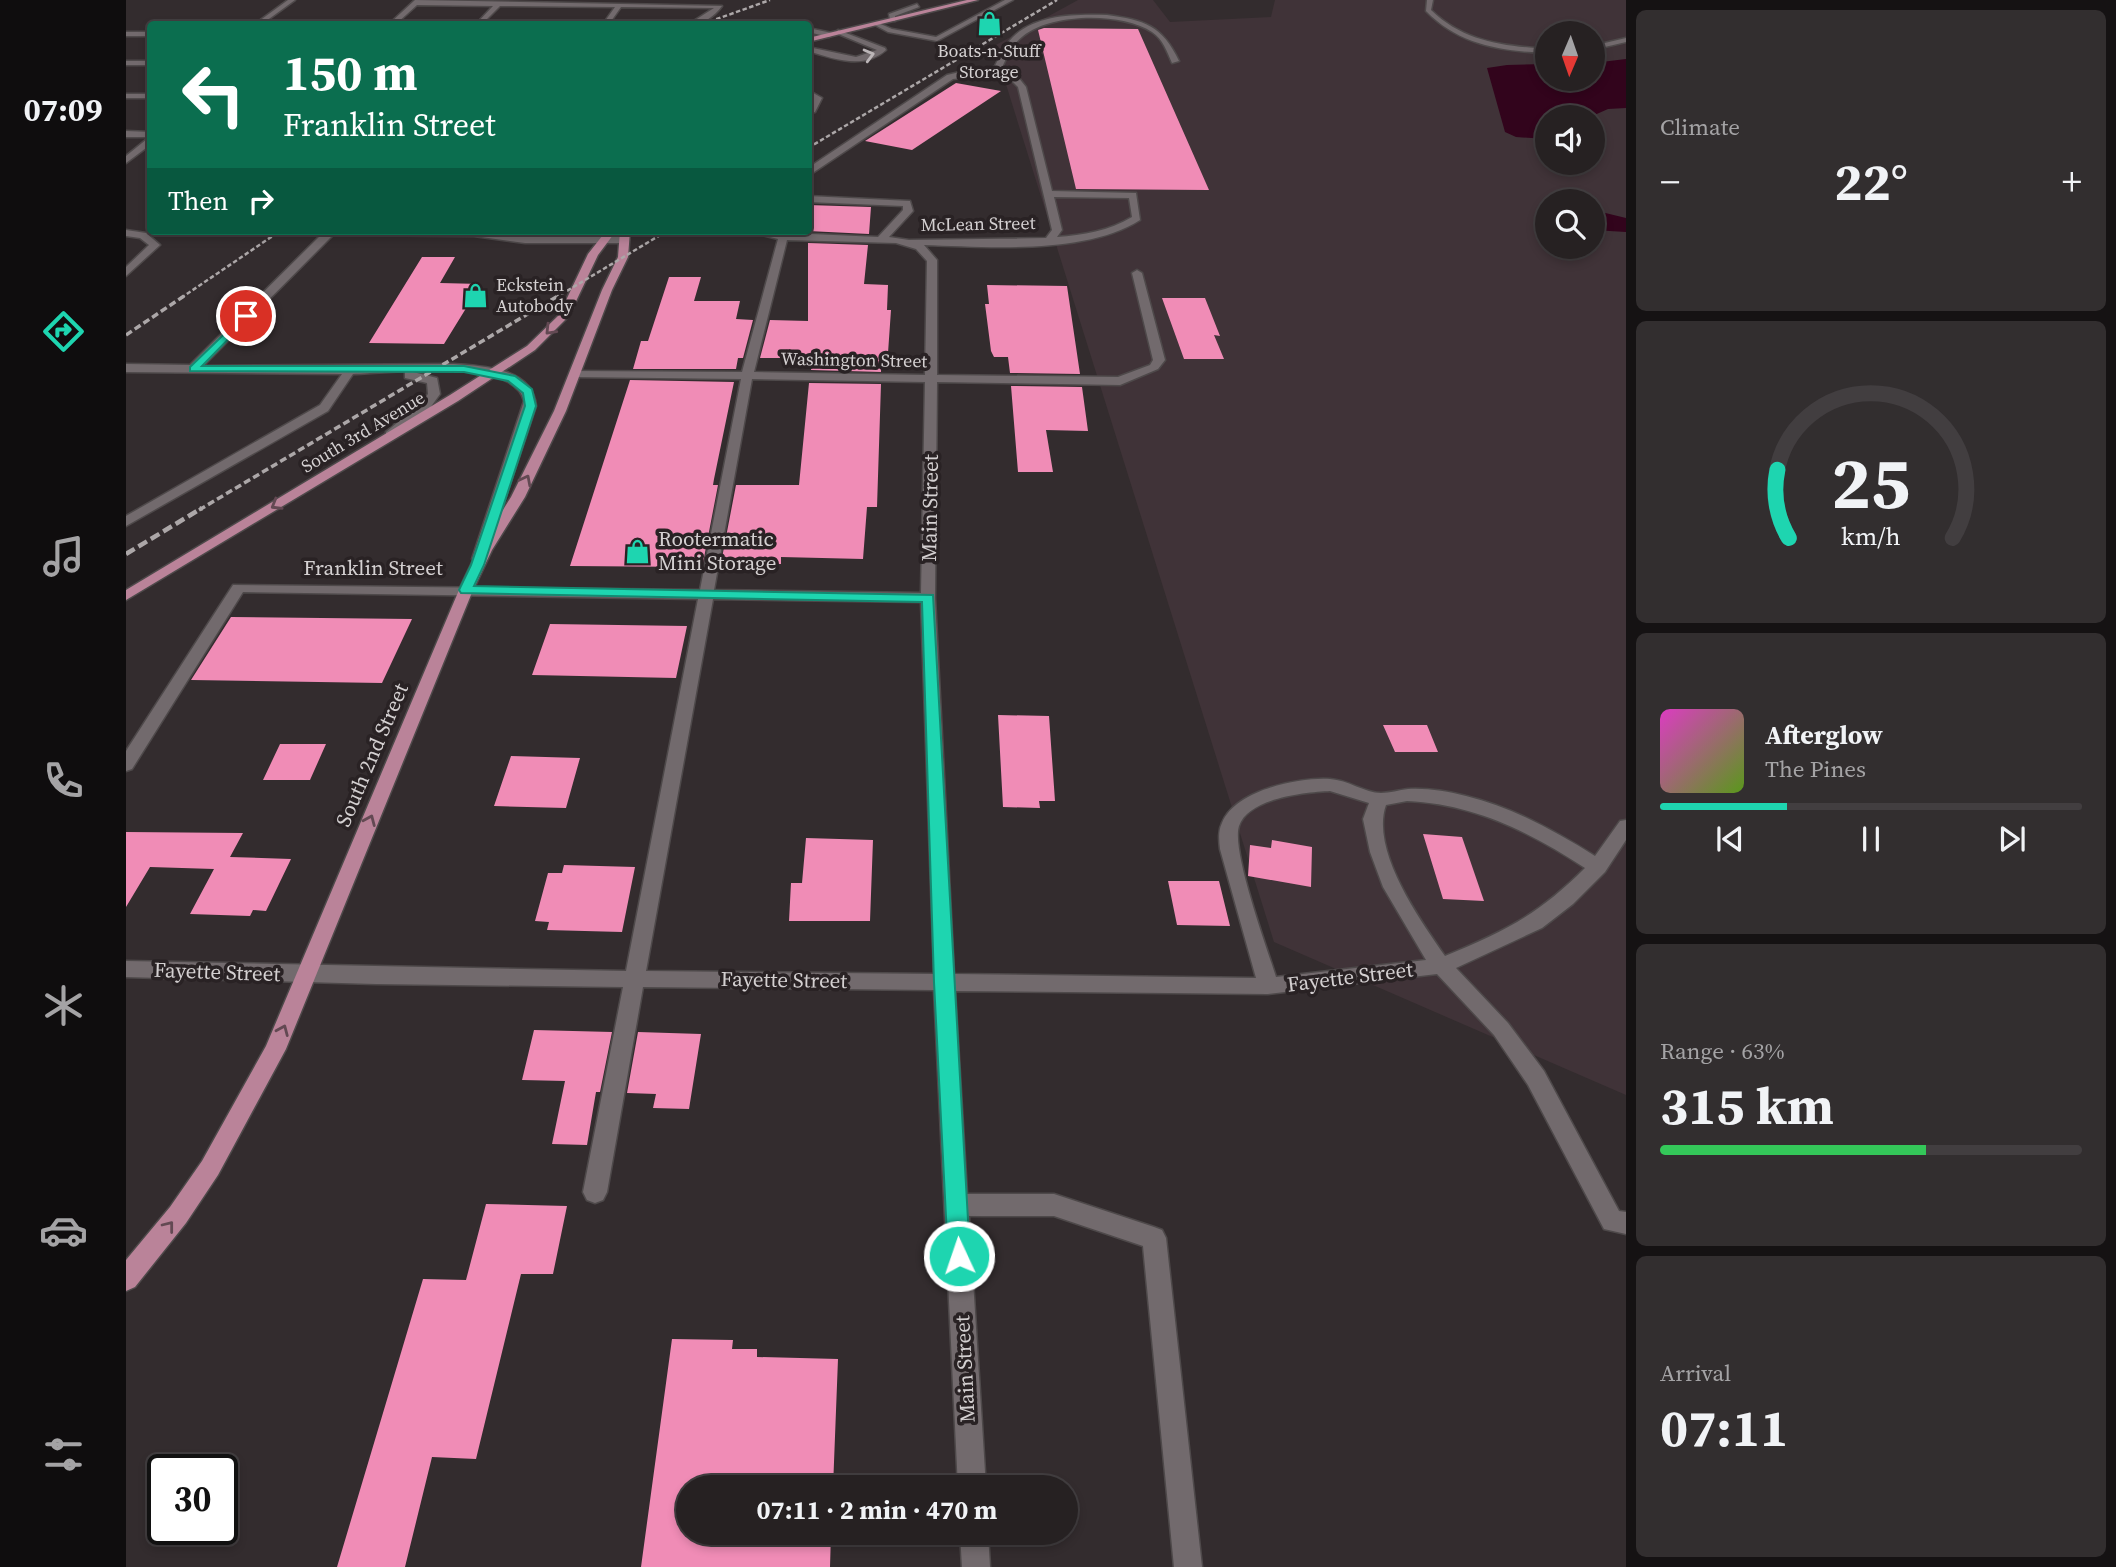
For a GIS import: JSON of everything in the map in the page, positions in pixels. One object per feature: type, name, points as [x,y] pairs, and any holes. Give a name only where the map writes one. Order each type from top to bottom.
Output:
[{"type":"main road","points":[[812,39],[971,1]]},
{"type":"main road","name":"South 2nd Street","points":[[126,1279],[183,1207],[223,1145],[275,1049],[477,565],[540,454],[576,373],[607,290],[623,257],[616,235]]},
{"type":"main road","name":"South 3rd Avenue","points":[[126,596],[531,348],[557,324],[593,254],[616,235]]},
{"type":"street","points":[[262,21],[292,0]]},
{"type":"street","points":[[954,0],[997,7]]},
{"type":"street","points":[[876,24],[890,31],[937,39],[1010,0]]},
{"type":"street","points":[[1430,0],[1428,10],[1436,20],[1468,38],[1501,47],[1535,50]]},
{"type":"street","points":[[395,21],[418,1],[620,4],[660,2],[719,6],[713,14],[698,21]]},
{"type":"street","points":[[482,21],[500,2]]},
{"type":"street","points":[[893,20],[891,15],[920,3],[924,14]]},
{"type":"street","points":[[608,21],[620,4]]},
{"type":"street","points":[[996,72],[1008,45],[1021,33],[1063,17],[1095,16],[1154,30],[1167,43],[1175,61]]},
{"type":"street","points":[[812,31],[829,35]]},
{"type":"street","points":[[812,51],[852,59],[874,56],[882,50],[838,32]]},
{"type":"street","points":[[126,34],[147,34]]},
{"type":"street","points":[[1605,45],[1626,40]]},
{"type":"street","points":[[126,63],[147,63]]},
{"type":"street","points":[[812,170],[950,78],[964,72],[996,72],[1015,79],[1023,87],[1057,230],[1050,239]]},
{"type":"street","points":[[812,94],[818,98],[812,110]]},
{"type":"street","points":[[126,96],[147,96]]},
{"type":"street","points":[[126,134],[147,135]]},
{"type":"street","points":[[126,160],[147,143]]},
{"type":"street","name":"McLean Street","points":[[772,235],[913,244],[1026,243],[1114,231],[1130,226],[1137,218],[1133,195],[1048,194]]},
{"type":"street","points":[[812,199],[907,203],[908,211],[880,240]]},
{"type":"street","points":[[126,233],[144,235],[155,245],[126,273]]},
{"type":"street","points":[[193,369],[327,235]]},
{"type":"street","points":[[491,235],[513,239],[616,235]]},
{"type":"street","points":[[595,1192],[747,376],[783,237]]},
{"type":"street","name":"Main Street","points":[[913,244],[932,260],[928,598],[944,982],[971,1475]]},
{"type":"street","name":"Washington Street","points":[[576,373],[1103,382],[1130,378],[1154,367],[1159,360],[1137,274]]},
{"type":"street","points":[[126,368],[450,368],[494,373],[519,382],[528,392],[530,406],[477,565]]},
{"type":"street","points":[[355,370],[425,377],[433,382],[435,388],[426,405],[386,438]]},
{"type":"street","points":[[126,522],[324,408],[355,370]]},
{"type":"street","name":"Franklin Street","points":[[126,765],[238,588],[928,598]]},
{"type":"street","points":[[1268,986],[1228,838],[1232,820],[1246,806],[1271,794],[1306,786],[1340,786],[1379,800],[1401,793],[1443,798],[1505,813],[1548,834],[1598,867]]},
{"type":"street","points":[[1379,800],[1372,819],[1379,852],[1392,887],[1416,930],[1441,966],[1501,1029],[1536,1078],[1612,1221],[1626,1223]]},
{"type":"street","name":"Fayette Street","points":[[126,969],[306,975],[1268,986],[1441,966],[1494,944],[1535,923],[1566,899],[1598,867],[1626,826]]},
{"type":"street","points":[[956,1205],[1054,1205],[1154,1238],[1188,1567]]},
{"type":"street","points":[[975,1545],[976,1567]]},
{"type":"shaded area","points":[[1078,0],[1153,0],[1170,22],[1271,17],[1275,0],[1626,0],[1626,1095],[1274,942],[994,46]]},
{"type":"shaded area","points":[[1626,59],[1626,108],[1605,110],[1605,105],[1535,105],[1535,138],[1516,137],[1505,132],[1487,68],[1535,64],[1535,91],[1605,91],[1605,62]]},
{"type":"shaded area","points":[[1605,213],[1626,218],[1626,232],[1605,231]]},
{"type":"building","points":[[1138,29],[1209,190],[1076,189],[1038,30]]},
{"type":"building","points":[[956,83],[1001,91],[912,150],[865,141]]},
{"type":"building","points":[[812,205],[871,207],[869,234],[812,231]]},
{"type":"building","points":[[808,243],[868,245],[864,284],[888,285],[887,310],[891,310],[888,353],[881,353],[881,372],[811,370],[812,358],[760,358],[770,320],[808,321]]},
{"type":"building","points":[[422,257],[455,257],[440,283],[481,284],[444,344],[369,343]]},
{"type":"building","points":[[669,277],[701,277],[694,301],[740,301],[736,319],[753,320],[743,358],[738,358],[736,369],[633,369],[641,341],[648,341]]},
{"type":"building","points":[[987,285],[1067,286],[1080,374],[1010,373],[1008,357],[994,357],[991,351],[985,304],[989,304]]},
{"type":"building","points":[[1162,298],[1205,298],[1220,336],[1214,335],[1224,359],[1184,359]]},
{"type":"building","points":[[630,380],[734,382],[714,479],[713,485],[718,485],[703,563],[697,563],[696,567],[570,566]]},
{"type":"building","points":[[809,383],[881,384],[877,507],[867,507],[863,559],[781,557],[781,564],[721,563],[736,485],[799,485]]},
{"type":"building","points":[[1011,386],[1082,387],[1088,431],[1046,430],[1053,472],[1018,472]]},
{"type":"building","points":[[231,617],[412,619],[382,683],[191,680]]},
{"type":"building","points":[[550,624],[687,626],[676,678],[532,675]]},
{"type":"building","points":[[998,715],[1049,716],[1055,801],[1039,801],[1040,808],[1003,807]]},
{"type":"building","points":[[1383,725],[1427,725],[1438,752],[1395,752]]},
{"type":"building","points":[[280,744],[326,744],[310,780],[263,780]]},
{"type":"building","points":[[511,756],[580,758],[566,808],[494,806]]},
{"type":"building","points":[[126,832],[243,833],[230,857],[291,859],[266,911],[253,910],[250,916],[190,914],[214,869],[150,867],[126,907]]},
{"type":"building","points":[[1423,834],[1462,837],[1484,901],[1443,899]]},
{"type":"building","points":[[806,838],[873,840],[870,921],[789,921],[791,883],[802,883]]},
{"type":"building","points":[[1272,840],[1312,847],[1311,887],[1248,876],[1250,845],[1271,848]]},
{"type":"building","points":[[564,865],[635,867],[622,932],[547,930],[549,922],[535,921],[548,873],[562,873]]},
{"type":"building","points":[[1168,881],[1219,881],[1230,926],[1177,925]]},
{"type":"building","points":[[534,1030],[612,1032],[600,1092],[596,1092],[587,1145],[552,1144],[565,1081],[522,1080]]},
{"type":"building","points":[[638,1032],[701,1034],[689,1109],[653,1108],[656,1094],[627,1093]]},
{"type":"building","points":[[486,1204],[567,1206],[553,1274],[521,1274],[476,1459],[432,1457],[405,1567],[337,1567],[423,1279],[466,1280]]},
{"type":"building","points":[[672,1339],[733,1340],[732,1349],[757,1349],[757,1357],[838,1359],[834,1475],[676,1475],[676,1545],[831,1545],[830,1567],[641,1567]]},
{"type":"railway","points":[[711,21],[770,0]]},
{"type":"railway","points":[[812,146],[1057,0]]},
{"type":"railway","points":[[181,298],[274,235]]},
{"type":"railway","points":[[555,298],[660,235]]},
{"type":"railway","points":[[126,335],[184,296]]},
{"type":"railway","points":[[199,510],[558,296]]},
{"type":"railway","points":[[126,554],[202,508]]},
{"type":"place","name":"Boats-n-Stuff Storage","points":[[989,24]]},
{"type":"place","name":"Eckstein Autobody","points":[[476,295]]},
{"type":"place","name":"Rootermatic Mini Storage","points":[[638,551]]},
{"type":"route","points":[[246,316],[193,369],[464,369],[511,378],[528,392],[530,406],[477,565],[466,590],[928,598],[959,1256]]}]
